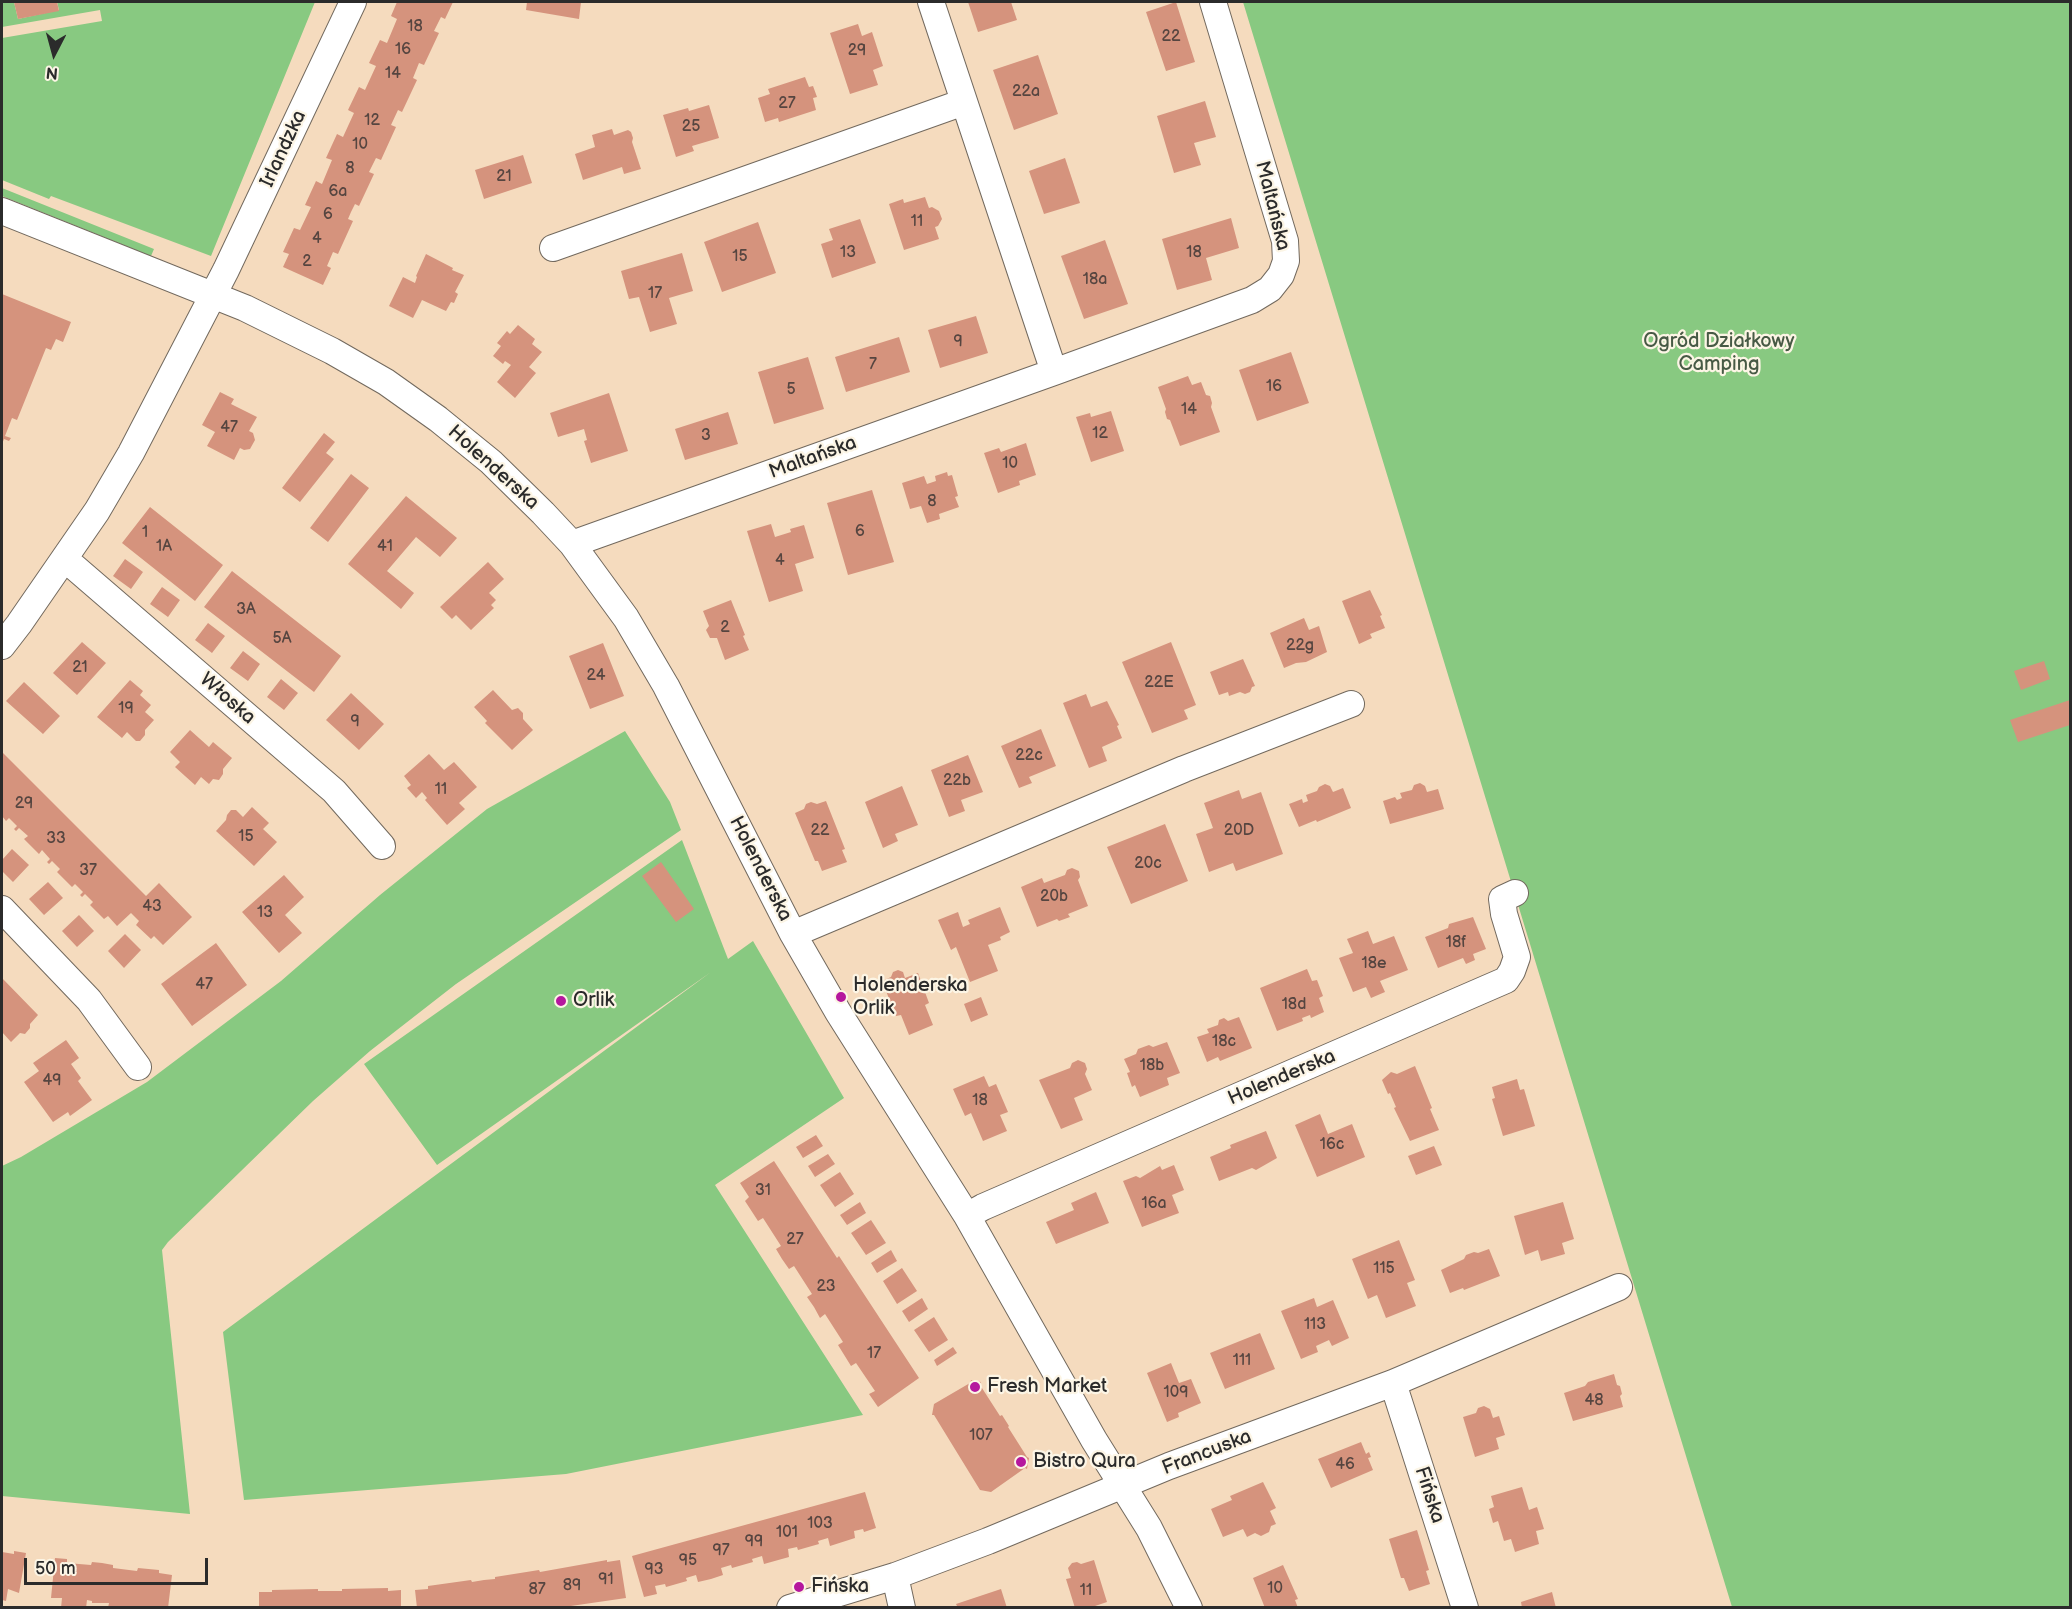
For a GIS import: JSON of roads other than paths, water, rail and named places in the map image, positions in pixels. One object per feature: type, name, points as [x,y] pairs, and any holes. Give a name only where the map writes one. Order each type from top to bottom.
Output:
[{"type":"street","name":"Irlandzka","points":[[212,295],[353,2]]},
{"type":"street","points":[[931,2],[1054,372]]},
{"type":"street","name":"Maltańska","points":[[572,544],[1252,300],[1270,289],[1281,275],[1286,261],[1285,241],[1213,2]]},
{"type":"street","points":[[553,248],[964,102]]},
{"type":"street","name":"Holenderska","points":[[2,211],[245,308],[332,351],[386,382],[438,419],[491,462],[572,544],[626,618],[666,686],[793,934],[838,1012],[966,1216],[1094,1440],[1149,1528],[1189,1608]]},
{"type":"street","points":[[2,646],[97,511],[131,453],[212,295]]},
{"type":"street","name":"Włoska","points":[[65,559],[334,791],[382,846]]},
{"type":"street","name":"Holenderska","points":[[793,934],[1184,769],[1351,704]]},
{"type":"street","name":"Holenderska","points":[[966,1216],[1506,980],[1517,957],[1504,914],[1502,899],[1515,892]]},
{"type":"street","points":[[2,909],[89,1000],[138,1067]]},
{"type":"street","name":"Francuska","points":[[790,1608],[895,1576],[988,1541],[1169,1466],[1393,1383],[1619,1287]]},
{"type":"street","name":"Fińska","points":[[1393,1383],[1465,1608]]},
{"type":"street","points":[[895,1576],[902,1608]]},
{"type":"place","name":"Holenderska Orlik","points":[[841,997]]},
{"type":"place","name":"Orlik","points":[[561,1001]]},
{"type":"place","name":"Fresh Market","points":[[975,1387]]},
{"type":"place","name":"Bistro Qura","points":[[1021,1462]]},
{"type":"place","name":"Fińska","points":[[799,1587]]},
{"type":"park label","name":"Ogród Działkowy Camping","points":[[1719,354]]}]
